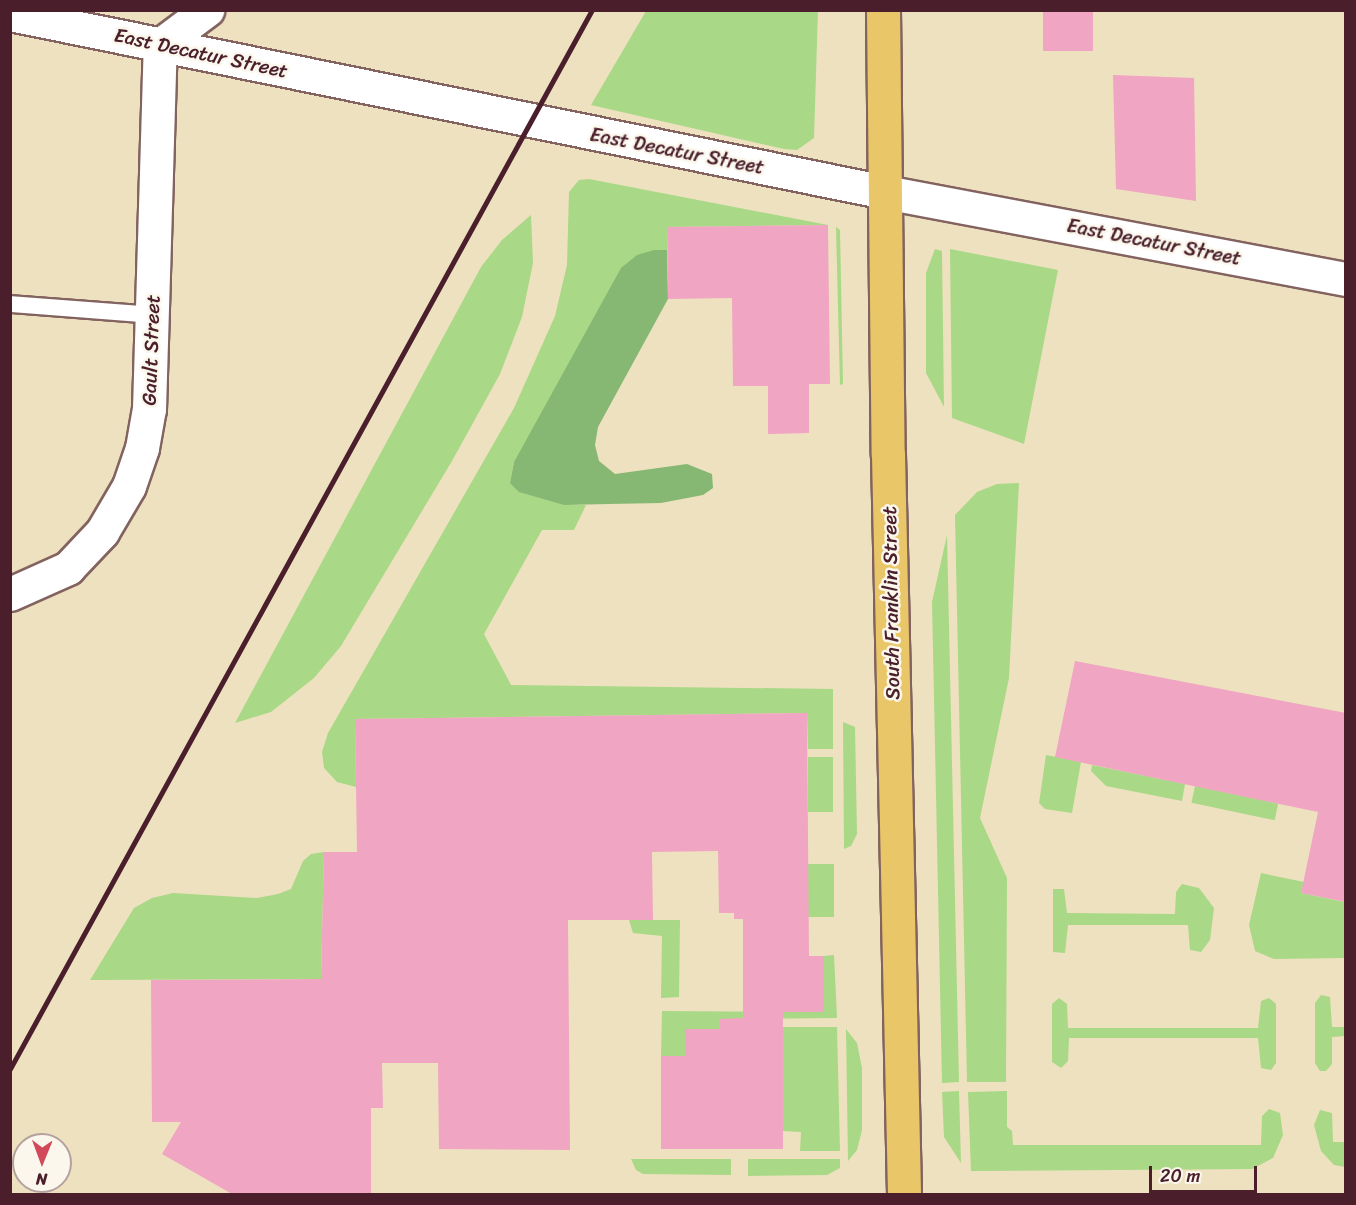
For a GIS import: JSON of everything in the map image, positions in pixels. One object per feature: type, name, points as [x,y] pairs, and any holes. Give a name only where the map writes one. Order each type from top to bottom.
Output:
[{"type":"main road","name":"South Franklin Street","points":[[883,10],[904,1194]]},
{"type":"street","points":[[160,45],[207,10]]},
{"type":"street","name":"East Decatur Street","points":[[10,14],[74,19],[160,45],[885,192],[1346,279]]},
{"type":"street","name":"Gault Street","points":[[10,594],[68,568],[102,532],[129,486],[142,448],[149,409],[160,45]]},
{"type":"lane","points":[[10,304],[153,315]]},
{"type":"green space","points":[[646,11],[818,11],[814,138],[797,150],[784,149],[591,105]]},
{"type":"green space","points":[[589,179],[828,225],[667,227],[667,250],[654,250],[514,462],[510,483],[564,505],[586,505],[574,530],[542,530],[484,634],[511,685],[833,689],[833,749],[808,749],[807,713],[355,719],[356,787],[337,782],[324,768],[322,752],[328,733],[514,408],[555,316],[567,265],[569,192],[579,180]]},
{"type":"green space","points":[[531,215],[533,263],[522,317],[500,374],[452,461],[341,646],[314,678],[271,712],[235,723],[481,267],[502,240]]},
{"type":"green space","points":[[836,227],[840,230],[843,384],[840,385]]},
{"type":"green space","points":[[935,249],[942,251],[944,407],[926,373],[926,273]]},
{"type":"green space","points":[[950,249],[1058,270],[1024,444],[952,418]]},
{"type":"green space","points":[[654,250],[667,250],[668,299],[598,427],[595,445],[599,461],[615,474],[687,464],[712,474],[713,488],[703,495],[661,503],[564,505],[519,492],[510,483],[514,462],[621,268],[637,255]]},
{"type":"green space","points":[[1019,483],[1009,678],[980,818],[1007,878],[1006,1082],[967,1082],[955,515],[977,492],[997,484]]},
{"type":"green space","points":[[947,535],[959,1082],[942,1083],[932,602]]},
{"type":"green space","points":[[843,722],[855,727],[857,834],[851,846],[844,849]]},
{"type":"green space","points":[[1046,755],[1081,762],[1072,813],[1045,809],[1039,803]]},
{"type":"green space","points":[[808,757],[833,757],[833,812],[808,812]]},
{"type":"green space","points":[[1092,765],[1185,784],[1182,801],[1106,786],[1091,771]]},
{"type":"green space","points":[[1195,786],[1278,804],[1275,820],[1191,803]]},
{"type":"green space","points":[[324,852],[321,979],[90,980],[134,908],[152,898],[173,893],[257,898],[278,894],[291,889],[303,861],[311,854]]},
{"type":"green space","points":[[807,864],[834,864],[834,917],[807,917]]},
{"type":"green space","points":[[1261,873],[1304,882],[1301,893],[1345,902],[1345,958],[1274,959],[1255,951],[1249,925]]},
{"type":"green space","points":[[1182,884],[1199,888],[1214,908],[1210,940],[1201,952],[1190,950],[1188,925],[1068,925],[1065,953],[1053,952],[1053,889],[1064,889],[1067,913],[1175,914],[1176,892]]},
{"type":"green space","points":[[629,920],[680,920],[679,997],[661,998],[662,936],[633,933]]},
{"type":"green space","points":[[834,955],[837,1018],[720,1019],[719,1029],[685,1029],[685,1056],[661,1056],[662,1011],[824,1012],[824,956]]},
{"type":"green space","points":[[1321,995],[1330,997],[1332,1027],[1345,1027],[1345,1036],[1332,1037],[1332,1064],[1326,1071],[1320,1071],[1315,1063],[1315,1003]]},
{"type":"green space","points":[[1059,998],[1067,1004],[1068,1028],[1258,1028],[1261,1001],[1269,998],[1276,1004],[1276,1063],[1271,1070],[1261,1068],[1258,1038],[1069,1038],[1068,1061],[1061,1068],[1052,1062],[1052,1004]]},
{"type":"green space","points":[[783,1027],[837,1027],[840,1151],[800,1151],[801,1132],[783,1131]]},
{"type":"green space","points":[[846,1029],[857,1043],[862,1068],[862,1130],[857,1150],[848,1161]]},
{"type":"green space","points":[[959,1091],[961,1163],[944,1137],[942,1092]]},
{"type":"green space","points":[[1007,1091],[1007,1127],[1012,1131],[1013,1145],[1261,1145],[1262,1116],[1269,1109],[1280,1113],[1283,1135],[1273,1158],[1252,1169],[971,1171],[968,1092]]},
{"type":"green space","points":[[1320,1110],[1332,1113],[1333,1142],[1345,1142],[1345,1167],[1334,1165],[1321,1151],[1314,1125]]},
{"type":"green space","points":[[631,1159],[731,1159],[731,1175],[643,1174],[636,1170]]},
{"type":"green space","points":[[748,1159],[840,1159],[840,1168],[827,1175],[748,1176]]},
{"type":"building","points":[[1043,10],[1093,10],[1093,51],[1043,51]]},
{"type":"building","points":[[1113,75],[1194,78],[1196,201],[1116,189]]},
{"type":"building","points":[[828,225],[830,384],[809,384],[809,433],[768,434],[768,386],[733,386],[732,298],[668,299],[667,227]]},
{"type":"building","points":[[1075,661],[1346,713],[1346,902],[1301,893],[1318,812],[1055,757]]},
{"type":"building","points":[[807,713],[809,956],[824,956],[824,1012],[783,1012],[783,1149],[661,1149],[661,1056],[685,1056],[685,1029],[719,1029],[719,1019],[743,1018],[743,919],[734,919],[734,913],[719,913],[718,851],[652,852],[653,920],[568,920],[570,1150],[439,1149],[438,1063],[382,1063],[383,1108],[371,1108],[371,1194],[232,1194],[162,1154],[181,1122],[152,1122],[151,980],[321,979],[324,852],[357,852],[355,719]]},
{"type":"railway","points":[[10,1069],[592,10]]}]
